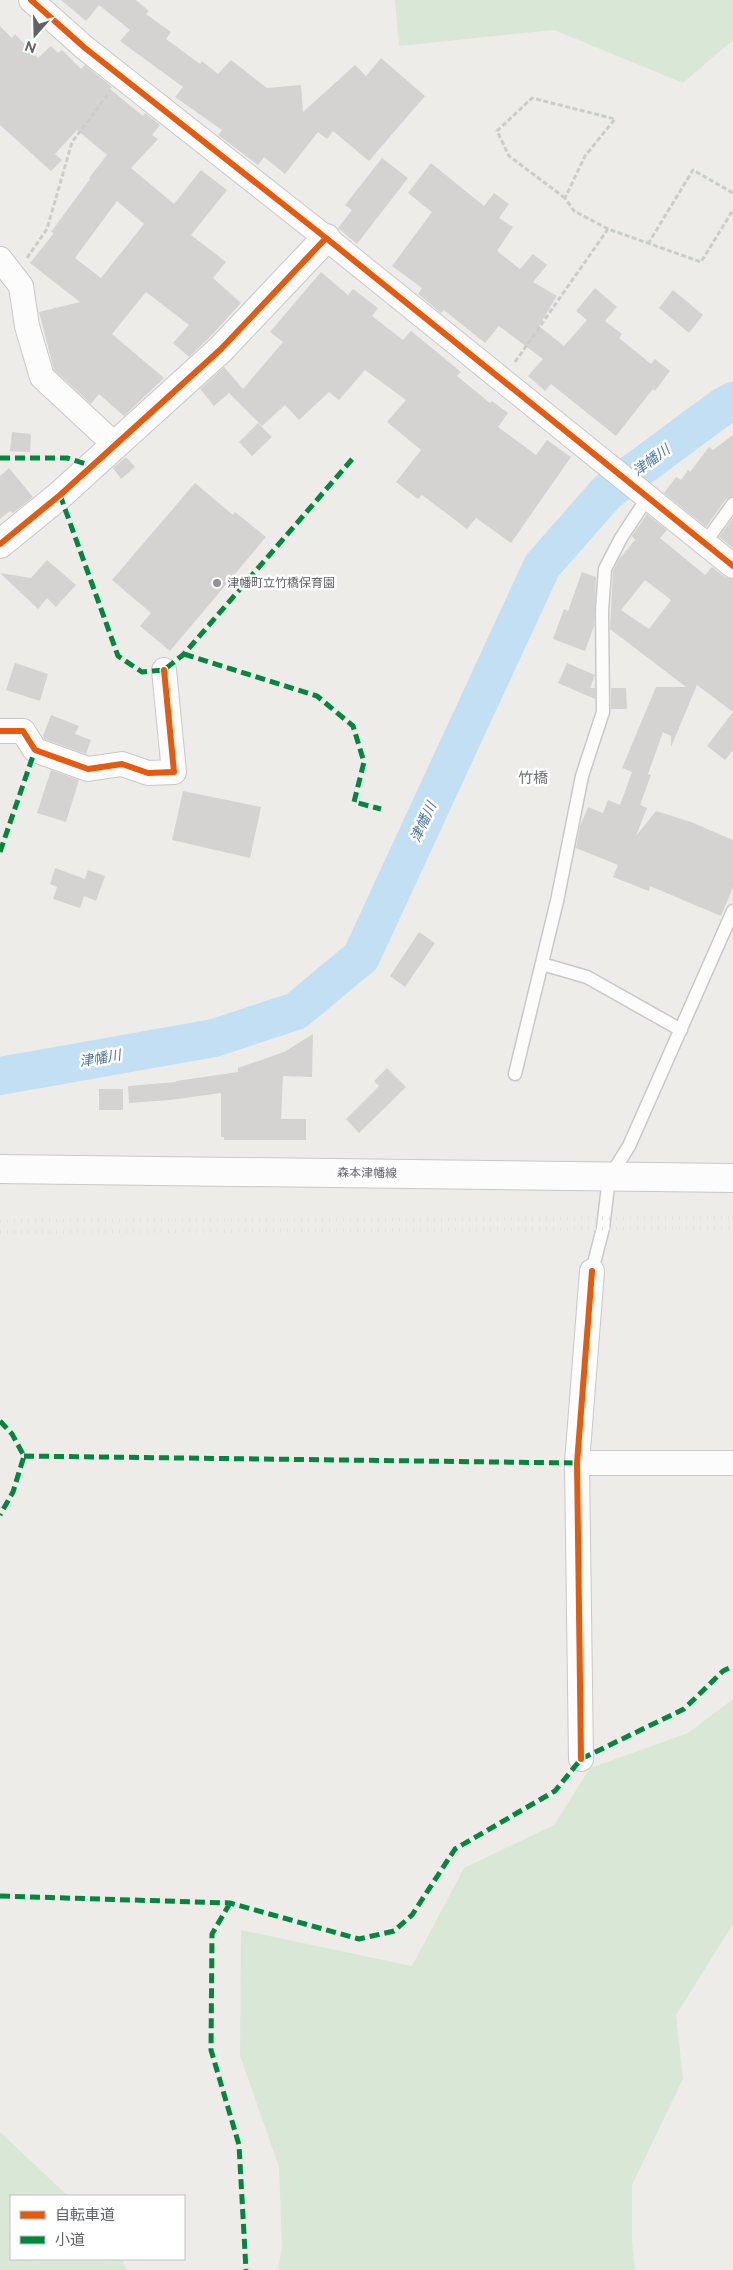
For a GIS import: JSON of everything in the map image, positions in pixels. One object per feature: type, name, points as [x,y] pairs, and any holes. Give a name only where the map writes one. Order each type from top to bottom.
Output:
[{"type":"main road","points":[[0,544],[60,495],[221,349],[326,238]]},
{"type":"main road","name":"森本津幡線","points":[[0,1169],[609,1178],[733,1178]]},
{"type":"street","points":[[31,0],[85,48],[326,238],[733,566]]},
{"type":"street","points":[[7,268],[21,286],[27,326],[42,378],[115,445]]},
{"type":"street","points":[[0,731],[23,731],[35,750],[88,769],[122,764],[148,773],[174,772],[164,670]]},
{"type":"street","points":[[581,1759],[577,1463],[592,1271]]},
{"type":"street","points":[[577,1463],[733,1463]]},
{"type":"lane","points":[[514,1074],[542,964],[582,776],[603,712],[602,611],[605,569],[621,538],[648,497]]},
{"type":"lane","points":[[705,543],[733,504]]},
{"type":"lane","points":[[592,1271],[603,1228],[609,1178],[629,1146],[732,918]]},
{"type":"lane","points":[[542,964],[587,977],[681,1030]]},
{"type":"path","points":[[7,268],[47,229],[72,142],[121,77]]},
{"type":"path","points":[[565,198],[585,156],[615,119],[532,98],[497,131],[509,156],[565,198],[574,211],[608,230],[701,262],[733,210]]},
{"type":"path","points":[[648,244],[692,170],[733,193]]},
{"type":"path","points":[[502,380],[608,230]]},
{"type":"green space","points":[[395,0],[733,0],[733,40],[683,83],[554,30],[399,46]]},
{"type":"green space","points":[[733,1699],[733,1924],[676,2015],[683,2079],[632,2185],[632,2242],[635,2270],[278,2270],[282,2247],[279,2167],[240,2056],[241,1930],[412,1966],[464,1868],[554,1825],[590,1768],[688,1733]]},
{"type":"green space","points":[[0,2132],[67,2195],[10,2195],[10,2260],[122,2260],[127,2270],[0,2270]]},
{"type":"building","points":[[61,0],[136,0],[149,11],[146,14],[171,32],[166,39],[200,64],[202,61],[218,74],[231,60],[267,88],[301,85],[303,112],[355,65],[366,76],[381,58],[425,96],[369,161],[333,131],[327,139],[318,132],[285,174],[264,157],[258,165],[218,135],[222,130],[175,97],[183,87],[120,41],[130,30],[99,5],[86,21]]},
{"type":"building","points":[[0,26],[12,38],[15,34],[38,58],[51,46],[58,53],[62,50],[81,69],[85,65],[112,87],[110,89],[143,116],[145,113],[160,125],[152,135],[158,139],[131,168],[174,204],[201,170],[227,190],[191,235],[226,262],[213,278],[241,303],[189,357],[173,343],[189,325],[146,292],[112,334],[164,378],[124,416],[99,394],[91,404],[54,370],[39,312],[80,302],[30,263],[54,233],[51,232],[107,155],[77,130],[55,154],[62,160],[51,171],[0,125]],"holes":[[[117,201],[144,224],[101,278],[75,258]]]},
{"type":"building","points":[[382,158],[408,178],[357,244],[338,228],[352,210],[345,205]]},
{"type":"building","points":[[431,163],[484,206],[494,193],[509,204],[499,218],[513,227],[497,251],[520,269],[533,254],[547,265],[533,282],[557,296],[539,326],[564,346],[587,320],[576,311],[595,288],[617,307],[605,321],[622,334],[619,338],[651,364],[655,359],[670,371],[655,391],[653,389],[616,436],[551,384],[545,391],[528,376],[543,359],[499,326],[485,343],[444,310],[441,313],[418,294],[422,288],[392,266],[432,212],[408,193]]},
{"type":"building","points":[[321,272],[348,295],[353,289],[378,308],[372,316],[403,340],[411,331],[461,372],[457,376],[490,403],[492,401],[508,413],[498,427],[536,455],[547,440],[571,457],[511,543],[476,518],[467,529],[422,495],[418,499],[396,482],[421,450],[387,422],[406,400],[365,370],[339,400],[329,392],[299,420],[285,405],[262,426],[229,393],[214,406],[200,389],[224,367],[243,389],[283,342],[270,332]]},
{"type":"building","points":[[673,290],[703,315],[689,333],[659,308]]},
{"type":"building","points":[[258,423],[272,437],[252,456],[239,442]]},
{"type":"building","points":[[12,432],[31,434],[30,452],[10,451]]},
{"type":"building","points":[[733,435],[733,496],[726,499],[706,527],[664,493],[676,477],[681,480],[688,470],[690,472],[709,447],[713,450]]},
{"type":"building","points":[[126,457],[135,467],[121,479],[113,468]]},
{"type":"building","points":[[9,468],[33,497],[13,513],[10,511],[0,519],[0,476]]},
{"type":"building","points":[[195,483],[233,515],[235,512],[266,537],[170,651],[140,626],[151,613],[112,580]]},
{"type":"building","points":[[647,514],[667,530],[660,538],[705,575],[712,567],[725,577],[733,579],[733,712],[697,685],[671,747],[671,736],[663,732],[648,774],[651,775],[640,805],[647,808],[636,836],[656,811],[691,822],[733,840],[733,887],[721,916],[650,886],[649,891],[613,877],[618,865],[576,848],[580,826],[588,807],[603,813],[608,800],[620,805],[632,772],[622,768],[656,687],[686,687],[610,629],[613,571],[619,559],[635,540],[632,536]],"holes":[[[645,580],[671,600],[649,629],[621,610]]]},
{"type":"building","points":[[733,518],[733,548],[719,537]]},
{"type":"building","points":[[47,560],[76,585],[56,607],[47,598],[38,609],[0,573],[31,578]]},
{"type":"building","points":[[582,572],[596,577],[594,626],[585,651],[553,639],[564,609],[568,611]]},
{"type":"building","points":[[15,663],[48,674],[40,701],[6,690]]},
{"type":"building","points":[[567,663],[595,675],[590,688],[595,688],[595,699],[558,683]]},
{"type":"building","points":[[611,688],[626,688],[627,709],[611,709]]},
{"type":"building","points":[[733,712],[733,750],[725,760],[707,746]]},
{"type":"building","points":[[51,715],[79,726],[75,734],[91,740],[86,754],[44,739],[43,736]]},
{"type":"building","points":[[51,770],[79,780],[66,822],[37,813]]},
{"type":"building","points":[[183,791],[261,807],[250,858],[172,840]]},
{"type":"building","points":[[55,868],[85,879],[88,870],[105,876],[96,901],[84,896],[80,908],[53,899],[57,887],[50,884]]},
{"type":"building","points":[[419,932],[435,943],[405,987],[390,976]]},
{"type":"building","points":[[313,1034],[312,1077],[283,1076],[281,1119],[306,1119],[306,1140],[224,1140],[224,1137],[221,1137],[221,1093],[129,1103],[128,1086],[176,1082],[238,1072],[238,1068],[284,1052]]},
{"type":"building","points":[[387,1068],[406,1087],[359,1133],[346,1119],[379,1086],[374,1081]]},
{"type":"building","points":[[99,1089],[123,1089],[123,1110],[99,1110]]},
{"type":"waterway","name":"津幡川","points":[[0,1076],[214,1038],[296,1011],[361,957],[542,566],[607,492],[722,407],[733,401]]},
{"type":"railway","points":[[0,1221],[733,1218]]},
{"type":"railway","points":[[0,1232],[733,1228]]},
{"type":"marked path","points":[[60,495],[118,656],[142,672],[164,670],[184,654],[354,457]]},
{"type":"marked path","points":[[0,458],[67,458],[92,466]]},
{"type":"marked path","points":[[184,654],[317,696],[353,726],[364,762],[354,802],[381,809]]},
{"type":"marked path","points":[[0,852],[35,750]]},
{"type":"marked path","points":[[0,1421],[12,1434],[24,1456],[13,1492],[0,1515]]},
{"type":"marked path","points":[[24,1456],[577,1463]]},
{"type":"marked path","points":[[0,1896],[230,1903],[359,1939],[394,1931],[412,1915],[455,1849],[555,1791],[581,1759],[684,1709],[723,1671],[733,1666]]},
{"type":"marked path","points":[[230,1903],[212,1934],[211,2050],[239,2145],[246,2270]]},
{"type":"cycle path","points":[[31,0],[85,48],[326,238],[733,566]]},
{"type":"cycle path","points":[[0,544],[60,495],[221,349],[326,238]]},
{"type":"cycle path","points":[[0,731],[23,731],[35,750],[88,769],[122,764],[148,773],[174,772],[164,670]]},
{"type":"cycle path","points":[[581,1759],[577,1463],[592,1271]]},
{"type":"place","name":"津幡町立竹橋保育園","points":[[217,583]]},
{"type":"district","name":"竹橋","points":[[533,778]]}]
